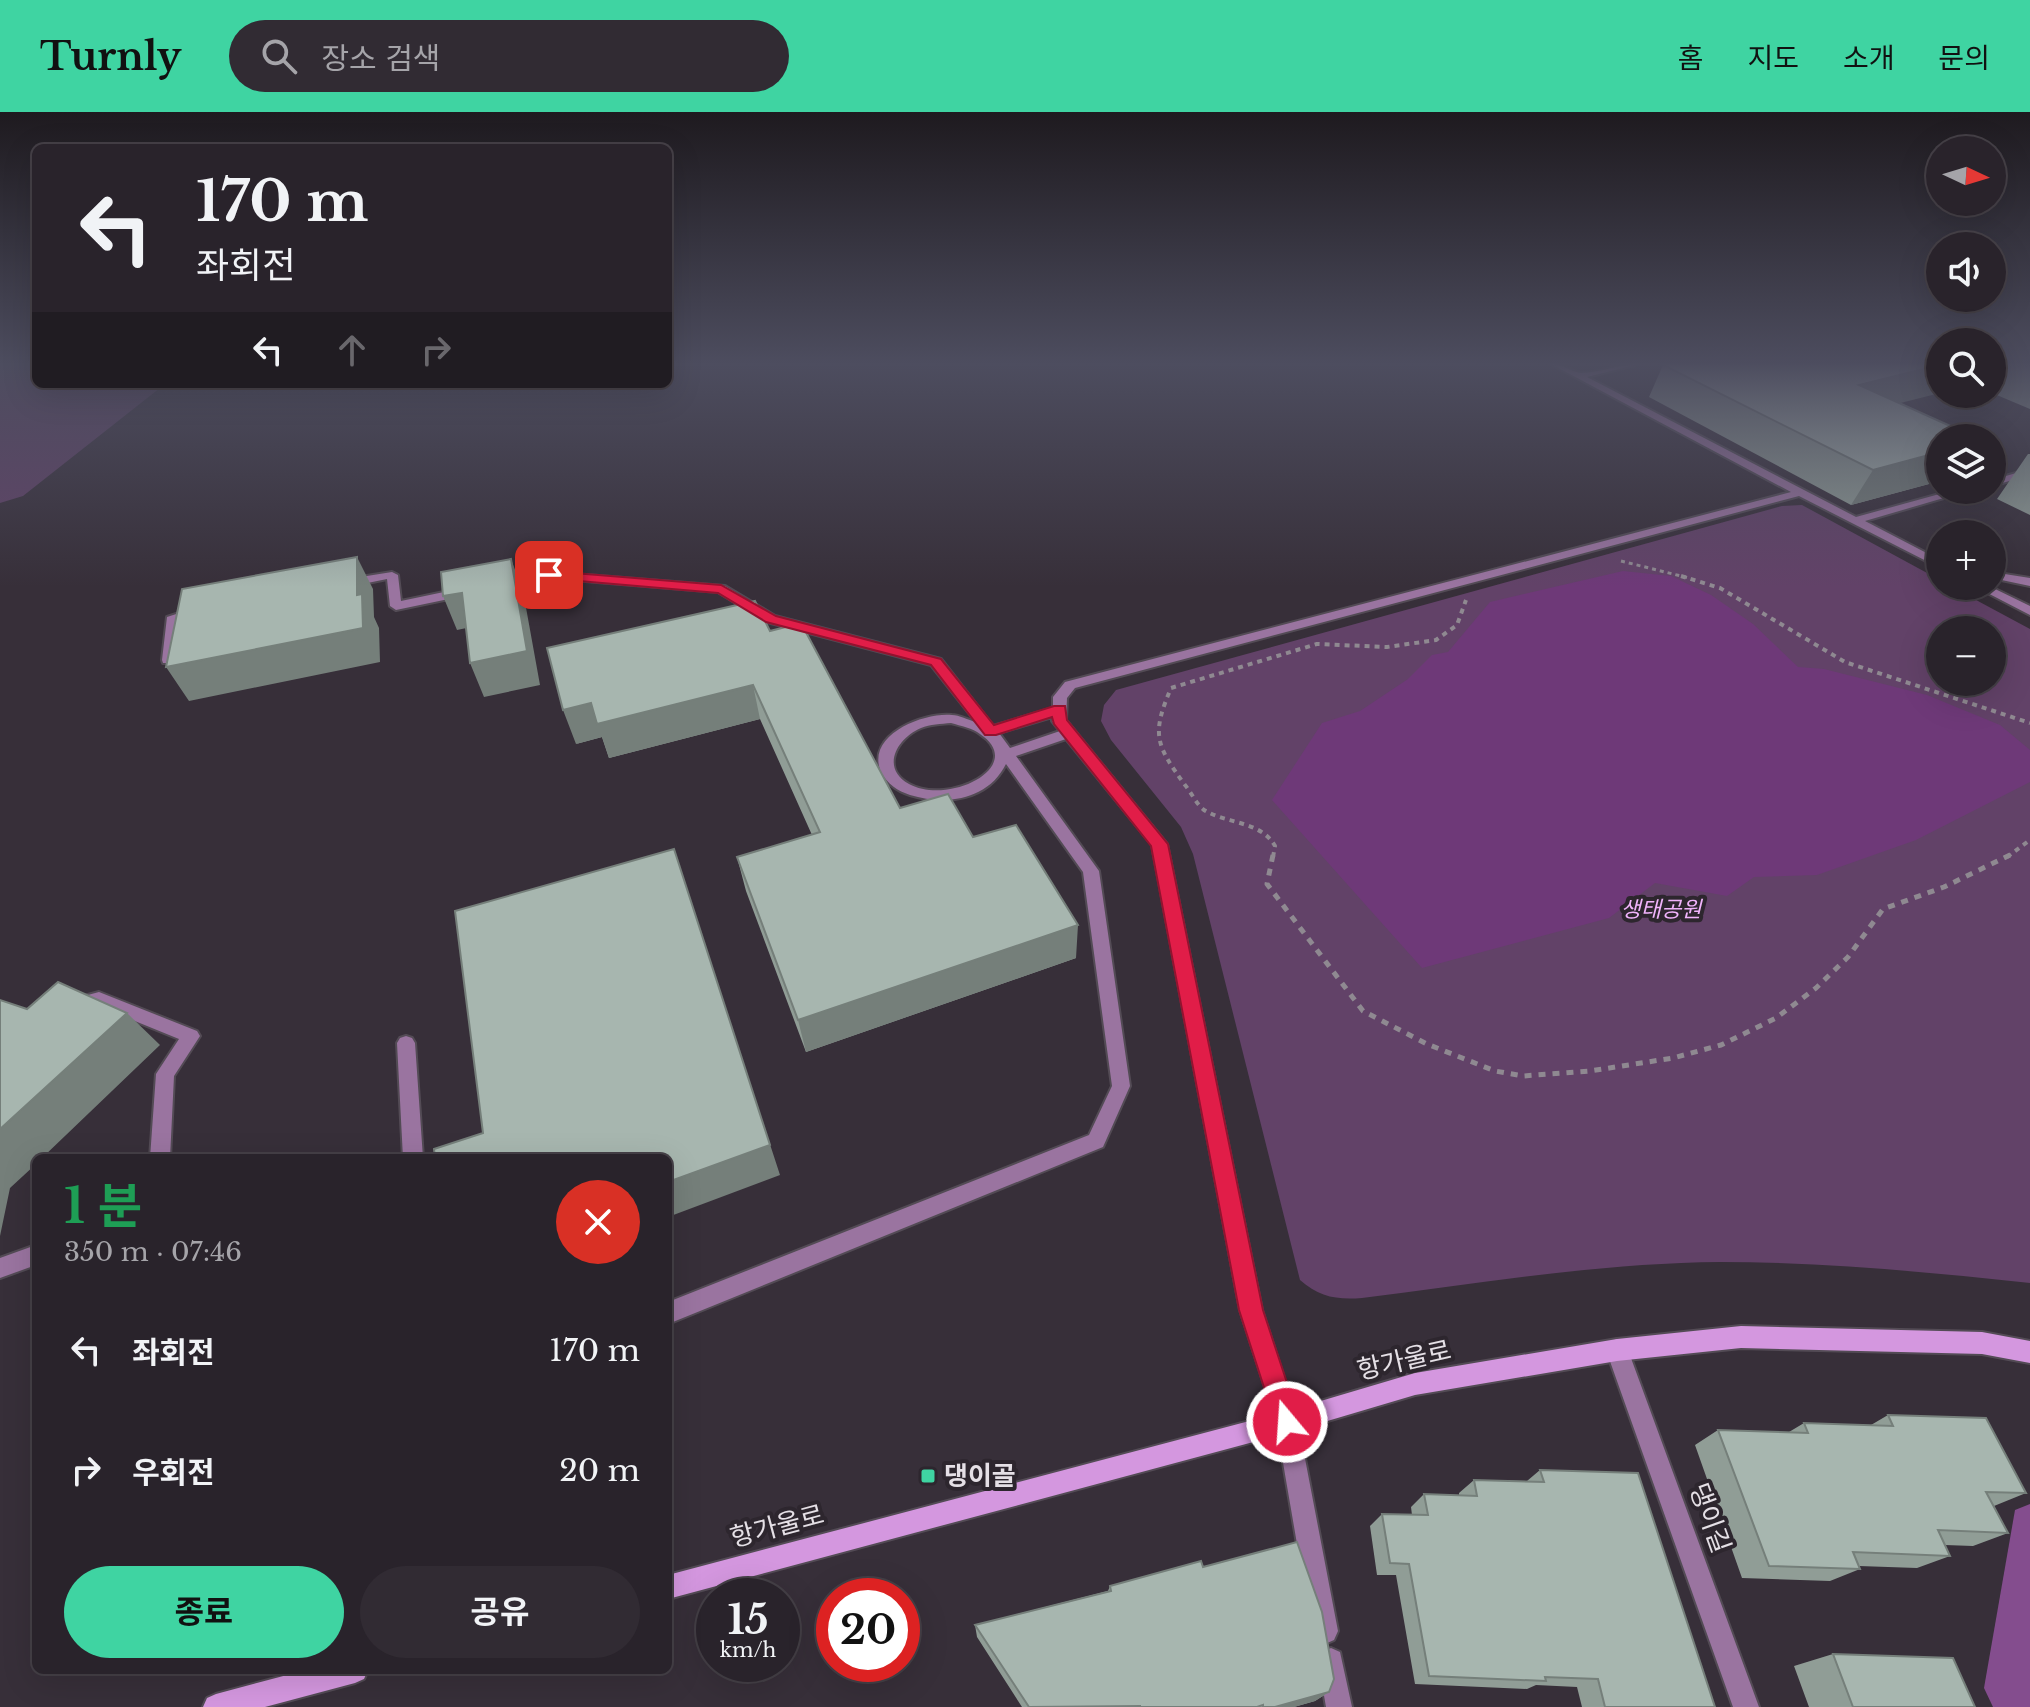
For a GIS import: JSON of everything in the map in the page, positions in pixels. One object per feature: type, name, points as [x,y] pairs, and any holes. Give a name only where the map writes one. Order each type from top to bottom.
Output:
[{"type":"main road","name":"항가울로","points":[[672,1586],[1287,1422],[1415,1384],[1617,1350],[1741,1337],[1982,1343],[2030,1352]]},
{"type":"main road","points":[[216,1707],[340,1674]]},
{"type":"street","points":[[1695,438],[1926,557]]},
{"type":"street","points":[[2006,479],[2030,472]]},
{"type":"street","points":[[1339,1707],[1287,1422],[1251,1310],[1159,844],[1059,721],[1060,697],[1070,685],[1798,493]]},
{"type":"street","points":[[1854,521],[1926,501]]},
{"type":"street","points":[[330,587],[392,575],[396,606],[549,575],[721,589],[771,619],[936,662],[1091,871],[1121,1086],[1096,1141],[672,1311]]},
{"type":"street","points":[[2006,578],[2030,582]]},
{"type":"street","points":[[2006,600],[2030,612]]},
{"type":"street","points":[[168,660],[173,617],[204,611]]},
{"type":"street","points":[[993,735],[1060,710]]},
{"type":"street","points":[[934,720],[970,722],[993,735],[1002,750],[1002,763],[994,776],[982,786],[964,793],[944,796],[906,789],[893,779],[886,767],[885,755],[890,743],[916,724],[934,720]]},
{"type":"street","points":[[1007,754],[1069,733]]},
{"type":"street","points":[[56,1010],[99,999],[191,1036],[165,1074],[160,1154]]},
{"type":"street","points":[[406,1043],[413,1154]]},
{"type":"street","points":[[0,1268],[32,1256]]},
{"type":"street","name":"댕이길","points":[[1617,1350],[1746,1707]]},
{"type":"path","points":[[1618,560],[1699,580],[1786,626],[1827,654],[2030,723]]},
{"type":"path","points":[[1466,600],[1457,625],[1436,640],[1387,647],[1317,644],[1171,688],[1158,719],[1160,746],[1203,809],[1268,834],[1275,846],[1267,884],[1363,1011],[1427,1044],[1495,1071],[1523,1076],[1590,1071],[1673,1058],[1721,1045],[1776,1018],[1816,988],[1848,957],[1883,909],[1944,887],[2009,856],[2030,840]]},
{"type":"green space","points":[[0,438],[96,438],[23,496],[0,503]]},
{"type":"green space","name":"생태공원","points":[[1802,505],[1926,572],[1926,600],[1976,600],[2006,616],[1926,616],[1926,696],[2006,696],[2006,616],[2030,629],[2030,1283],[1837,1266],[1720,1262],[1585,1270],[1362,1298],[1336,1298],[1314,1290],[1300,1280],[1193,854],[1181,827],[1111,740],[1101,721],[1104,705],[1116,690],[1782,506]]},
{"type":"shaded area","points":[[1623,571],[1671,576],[1711,595],[1753,624],[1798,667],[1824,669],[1926,695],[2000,725],[2030,750],[2030,782],[1916,840],[1817,875],[1754,877],[1727,896],[1655,883],[1609,918],[1422,968],[1272,800],[1322,723],[1360,711],[1408,679],[1432,655],[1448,652],[1490,602]]},
{"type":"shaded area","points":[[2030,1504],[2030,1707],[1993,1707],[1984,1688],[2015,1510]]},
{"type":"building","points":[[1810,438],[1926,438],[1926,456],[1873,470]]},
{"type":"building","points":[[357,557],[357,595],[362,594],[363,628],[166,667],[182,589]]},
{"type":"building","points":[[511,559],[527,651],[470,663],[462,593],[443,596],[441,572]]},
{"type":"building","points":[[755,601],[770,631],[801,623],[900,808],[948,794],[973,837],[1016,825],[1078,925],[798,1020],[737,857],[820,832],[753,685],[597,724],[591,703],[563,710],[547,648]]},
{"type":"building","points":[[674,849],[770,1145],[672,1181],[672,1154],[435,1154],[434,1149],[483,1133],[455,911]]},
{"type":"building","points":[[58,982],[127,1013],[0,1129],[0,1000],[27,1009]]},
{"type":"building","points":[[1888,1415],[1986,1418],[2026,1493],[1986,1492],[2008,1533],[1938,1530],[1950,1556],[1853,1552],[1860,1569],[1769,1566],[1718,1430],[1808,1433],[1804,1423],[1893,1426]]},
{"type":"building","points":[[1540,1470],[1638,1473],[1715,1707],[1605,1707],[1598,1679],[1545,1677],[1546,1681],[1429,1676],[1409,1564],[1390,1563],[1382,1514],[1428,1515],[1424,1494],[1477,1496],[1474,1480],[1544,1482]]},
{"type":"building","points":[[1297,1542],[1322,1612],[1334,1679],[1329,1692],[1275,1707],[1029,1707],[975,1625],[1111,1591],[1110,1586],[1201,1561],[1203,1567]]},
{"type":"building","points":[[1833,1654],[1953,1658],[1975,1707],[1853,1707]]},
{"type":"place","name":"댕이골","points":[[928,1476]]},
{"type":"route","points":[[549,575],[721,589],[771,619],[936,662],[990,731],[1060,710],[1059,721],[1159,844],[1251,1310],[1287,1422]]}]
